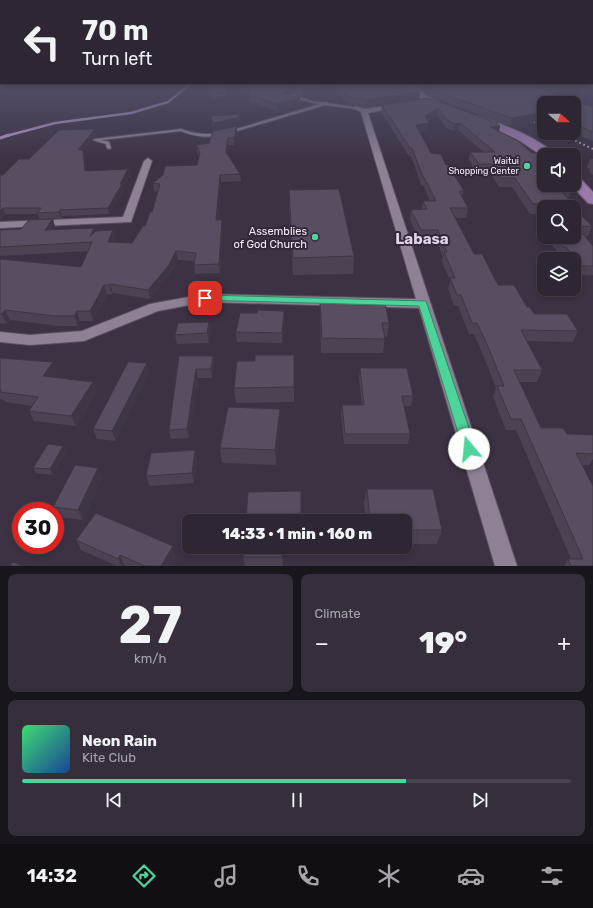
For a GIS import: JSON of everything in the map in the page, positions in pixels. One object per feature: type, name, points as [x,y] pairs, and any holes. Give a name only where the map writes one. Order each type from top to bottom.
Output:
[{"type":"main road","points":[[449,109],[457,112]]},
{"type":"main road","points":[[471,117],[520,135],[540,148]]},
{"type":"main road","points":[[581,187],[593,200]]},
{"type":"street","points":[[360,109],[506,566]]},
{"type":"street","points":[[0,225],[127,220],[148,161]]},
{"type":"street","points":[[0,337],[30,340],[84,336],[155,307],[205,298],[423,304]]},
{"type":"lane","points":[[109,148],[108,143],[95,140],[181,130],[192,135],[209,136],[227,133],[308,109]]},
{"type":"building","points":[[385,109],[436,109],[425,116],[429,123],[416,125],[431,153],[441,154],[446,165],[448,165],[464,191],[459,191],[468,208],[450,208],[474,254],[482,254],[498,285],[514,285],[527,307],[530,307],[534,314],[567,314],[578,331],[521,330],[542,370],[514,370],[541,428],[563,428],[567,434],[593,435],[593,454],[576,453],[593,486],[593,566],[571,566],[568,559],[583,559],[521,419],[511,419],[497,386],[504,386],[489,349],[477,323],[472,323],[461,295],[457,295],[450,278],[455,278],[444,252],[447,252],[438,230],[421,230],[411,210],[427,209],[423,201],[436,201],[423,177],[412,148],[410,148]]},
{"type":"building","points":[[439,109],[460,109],[497,123],[500,126],[490,127],[517,140],[532,153],[537,153],[537,192],[562,192],[569,200],[537,200],[537,204],[533,204],[515,178],[501,178],[492,164],[479,164],[470,152],[495,152],[460,123],[455,124],[447,120]]},
{"type":"building","points":[[488,109],[537,109],[537,113],[512,118]]},
{"type":"building","points":[[581,109],[593,109],[593,132],[581,127]]},
{"type":"building","points":[[239,114],[238,118],[213,123],[211,116]]},
{"type":"building","points":[[237,126],[234,138],[228,138],[226,152],[240,174],[220,175],[216,220],[222,220],[219,264],[194,265],[196,253],[176,251],[169,265],[148,290],[110,284],[104,285],[90,311],[77,311],[74,316],[55,316],[5,310],[2,314],[0,314],[0,259],[81,267],[92,242],[0,247],[0,230],[21,229],[29,220],[53,219],[45,230],[94,228],[90,236],[96,231],[113,230],[108,242],[132,243],[143,226],[145,226],[150,212],[152,212],[160,184],[153,183],[163,175],[165,166],[197,165],[200,152],[196,145],[209,143],[213,131]]},
{"type":"building","points":[[95,129],[78,150],[83,150],[85,171],[128,169],[120,184],[122,184],[108,208],[60,210],[59,212],[37,213],[41,208],[3,208],[0,211],[0,175],[3,175],[19,159],[29,159],[59,130]]},
{"type":"building","points":[[339,189],[354,256],[293,258],[289,190]]},
{"type":"building","points":[[581,215],[592,226],[581,227]]},
{"type":"building","points":[[581,234],[583,234],[593,246],[593,266],[582,266],[581,252],[570,252],[566,247],[563,247],[561,244],[581,244]]},
{"type":"building","points":[[327,300],[366,300],[366,303],[385,303],[389,323],[382,323],[385,339],[322,338],[320,303],[327,303]]},
{"type":"building","points":[[258,310],[284,311],[282,333],[236,332],[240,313],[257,313]]},
{"type":"building","points":[[209,322],[207,333],[175,335],[178,323]]},
{"type":"building","points":[[255,355],[294,355],[294,387],[234,388],[237,361],[255,361]]},
{"type":"building","points":[[179,356],[213,356],[211,369],[196,369],[187,429],[169,430]]},
{"type":"building","points":[[0,358],[53,362],[43,376],[93,382],[71,416],[29,411],[38,397],[0,392],[2,390],[0,390]]},
{"type":"building","points":[[128,362],[147,363],[112,431],[93,429]]},
{"type":"building","points":[[360,368],[407,368],[413,396],[402,396],[410,434],[345,434],[342,405],[364,405]]},
{"type":"building","points":[[228,407],[280,409],[275,450],[220,448]]},
{"type":"building","points":[[48,444],[63,446],[50,469],[33,468]]},
{"type":"building","points":[[195,450],[192,473],[146,476],[151,453]]},
{"type":"building","points":[[75,465],[98,468],[78,510],[64,508],[64,502],[56,502]]},
{"type":"building","points":[[367,489],[433,489],[442,530],[412,530],[412,514],[369,514]]},
{"type":"building","points":[[301,491],[301,513],[246,514],[248,492]]},
{"type":"building","points":[[96,513],[173,546],[161,566],[145,566],[120,555],[118,559],[76,540]]},
{"type":"building","points":[[243,554],[282,554],[282,557],[243,557]]},
{"type":"building","points":[[13,562],[22,566],[10,566]]},
{"type":"waterway","points":[[6,136],[55,123],[131,113],[143,109]]},
{"type":"waterway","points":[[0,138],[6,136]]},
{"type":"railway","points":[[523,117],[537,124]]},
{"type":"railway","points":[[574,140],[593,149]]},
{"type":"place","name":"Waitui Shopping Center","points":[[527,166]]},
{"type":"place","name":"Assemblies of God Church","points":[[315,237]]},
{"type":"district","name":"Labasa","points":[[422,239]]},
{"type":"route","points":[[205,298],[423,304],[469,449]]}]
